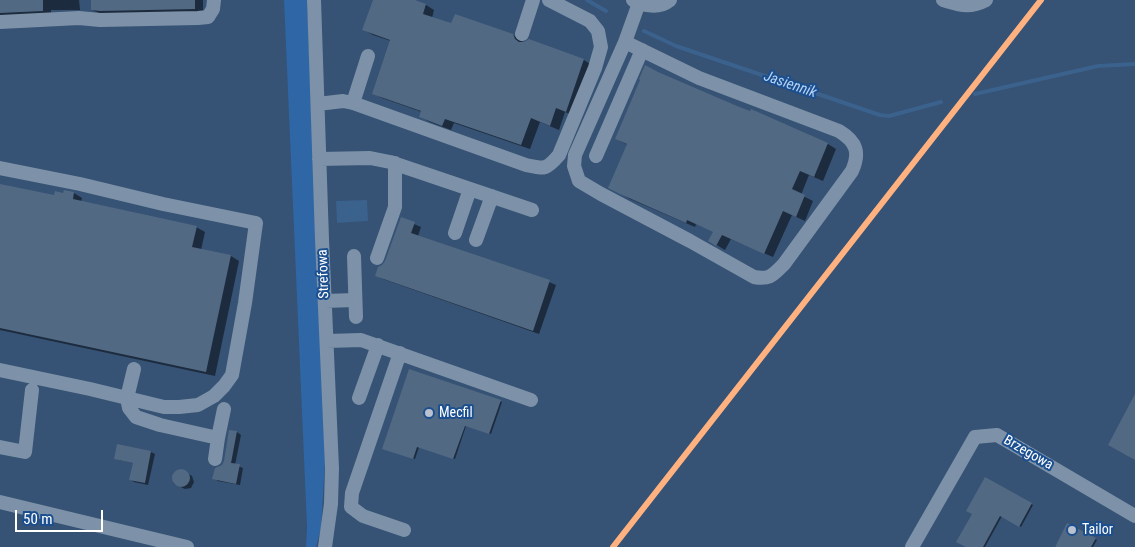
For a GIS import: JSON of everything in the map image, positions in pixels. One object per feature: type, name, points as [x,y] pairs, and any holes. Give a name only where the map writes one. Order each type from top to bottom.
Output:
[{"type":"street","points":[[0,22],[78,18],[130,20],[198,18],[208,16],[213,9],[214,0]]},
{"type":"street","name":"Strefowa","points":[[314,0],[332,468],[331,504],[325,547]]},
{"type":"street","points":[[522,34],[533,0]]},
{"type":"street","points":[[318,104],[342,101],[353,103],[526,165],[542,168],[550,165],[559,154],[602,47],[598,32],[590,21],[549,0]]},
{"type":"street","points":[[625,42],[699,78],[839,131],[848,136],[854,144],[857,152],[856,162],[852,171],[784,264],[772,276],[763,279],[754,277],[579,181],[574,166],[575,154],[625,42],[636,2],[657,6],[670,0]]},
{"type":"street","points":[[942,0],[964,6],[975,5],[986,0]]},
{"type":"street","points":[[596,156],[642,50]]},
{"type":"street","points":[[353,103],[368,56]]},
{"type":"street","points":[[319,159],[370,158],[395,163],[532,210]]},
{"type":"street","points":[[377,258],[395,207],[395,163]]},
{"type":"street","points":[[0,168],[256,223],[245,303],[232,375],[214,396],[198,404],[164,407],[0,370]]},
{"type":"street","points":[[454,233],[470,189]]},
{"type":"street","points":[[476,240],[492,196]]},
{"type":"street","points":[[354,256],[356,317]]},
{"type":"street","points":[[325,301],[355,300]]},
{"type":"street","points":[[327,341],[361,340],[531,400]]},
{"type":"street","points":[[359,398],[378,345]]},
{"type":"street","points":[[400,353],[352,493],[351,507],[363,516],[404,530]]},
{"type":"street","points":[[134,369],[128,398],[129,408],[136,417],[160,426],[218,438]]},
{"type":"street","points":[[0,447],[24,452],[32,390]]},
{"type":"street","points":[[215,459],[224,409]]},
{"type":"street","name":"Brzegowa","points":[[912,547],[975,437],[997,435],[1135,516]]},
{"type":"street","points":[[0,502],[187,547]]},
{"type":"shaded area","points":[[284,0],[307,0],[325,462],[321,528],[316,547],[306,547],[307,527]]},
{"type":"shaded area","points":[[367,200],[368,221],[337,223],[336,201]]},
{"type":"building","points":[[0,0],[43,0],[43,11],[0,13]]},
{"type":"building","points":[[91,0],[195,0],[195,9],[100,11],[91,10]]},
{"type":"building","points":[[373,0],[415,0],[426,4],[423,14],[451,23],[455,14],[513,34],[519,42],[529,39],[584,59],[566,112],[556,108],[550,126],[531,118],[521,145],[445,119],[442,126],[419,117],[421,111],[372,94],[390,40],[362,30]]},
{"type":"building","points":[[645,65],[737,106],[750,111],[751,109],[828,143],[814,177],[800,171],[792,189],[805,195],[796,217],[783,211],[764,254],[722,235],[716,246],[708,241],[713,232],[687,220],[686,223],[608,188],[627,144],[615,139]]},
{"type":"building","points":[[0,184],[54,195],[55,191],[63,193],[64,190],[74,192],[73,199],[197,226],[192,247],[231,255],[206,372],[0,328]]},
{"type":"building","points":[[401,217],[415,222],[411,233],[550,280],[533,331],[375,276],[378,267],[385,261]]},
{"type":"building","name":"Mecfil","points":[[409,369],[501,400],[489,434],[465,426],[453,459],[417,447],[413,459],[382,449]]},
{"type":"building","points":[[1135,394],[1135,460],[1108,445]]},
{"type":"building","points":[[229,430],[237,431],[231,463],[240,464],[236,484],[212,479],[215,468],[222,465],[224,461]]},
{"type":"building","points":[[117,444],[151,451],[145,483],[129,480],[133,463],[114,459]]},
{"type":"building","points":[[177,469],[185,469],[190,474],[188,485],[177,487],[172,482],[172,474]]},
{"type":"building","points":[[985,477],[1032,503],[1019,527],[1000,516],[983,547],[966,547],[956,542],[972,514],[966,511]]},
{"type":"building","name":"Tailor","points":[[1067,523],[1096,538],[1091,547],[1055,547]]},
{"type":"waterway","name":"Jasiennik","points":[[587,0],[606,11]]},
{"type":"waterway","name":"Jasiennik","points":[[644,31],[676,46],[880,115],[889,116],[941,102]]},
{"type":"waterway","name":"Jasiennik","points":[[975,94],[1098,66],[1135,64]]},
{"type":"transit line","points":[[613,547],[1041,0]]},
{"type":"place","name":"Mecfil","points":[[429,413]]},
{"type":"place","name":"Tailor","points":[[1072,530]]}]
